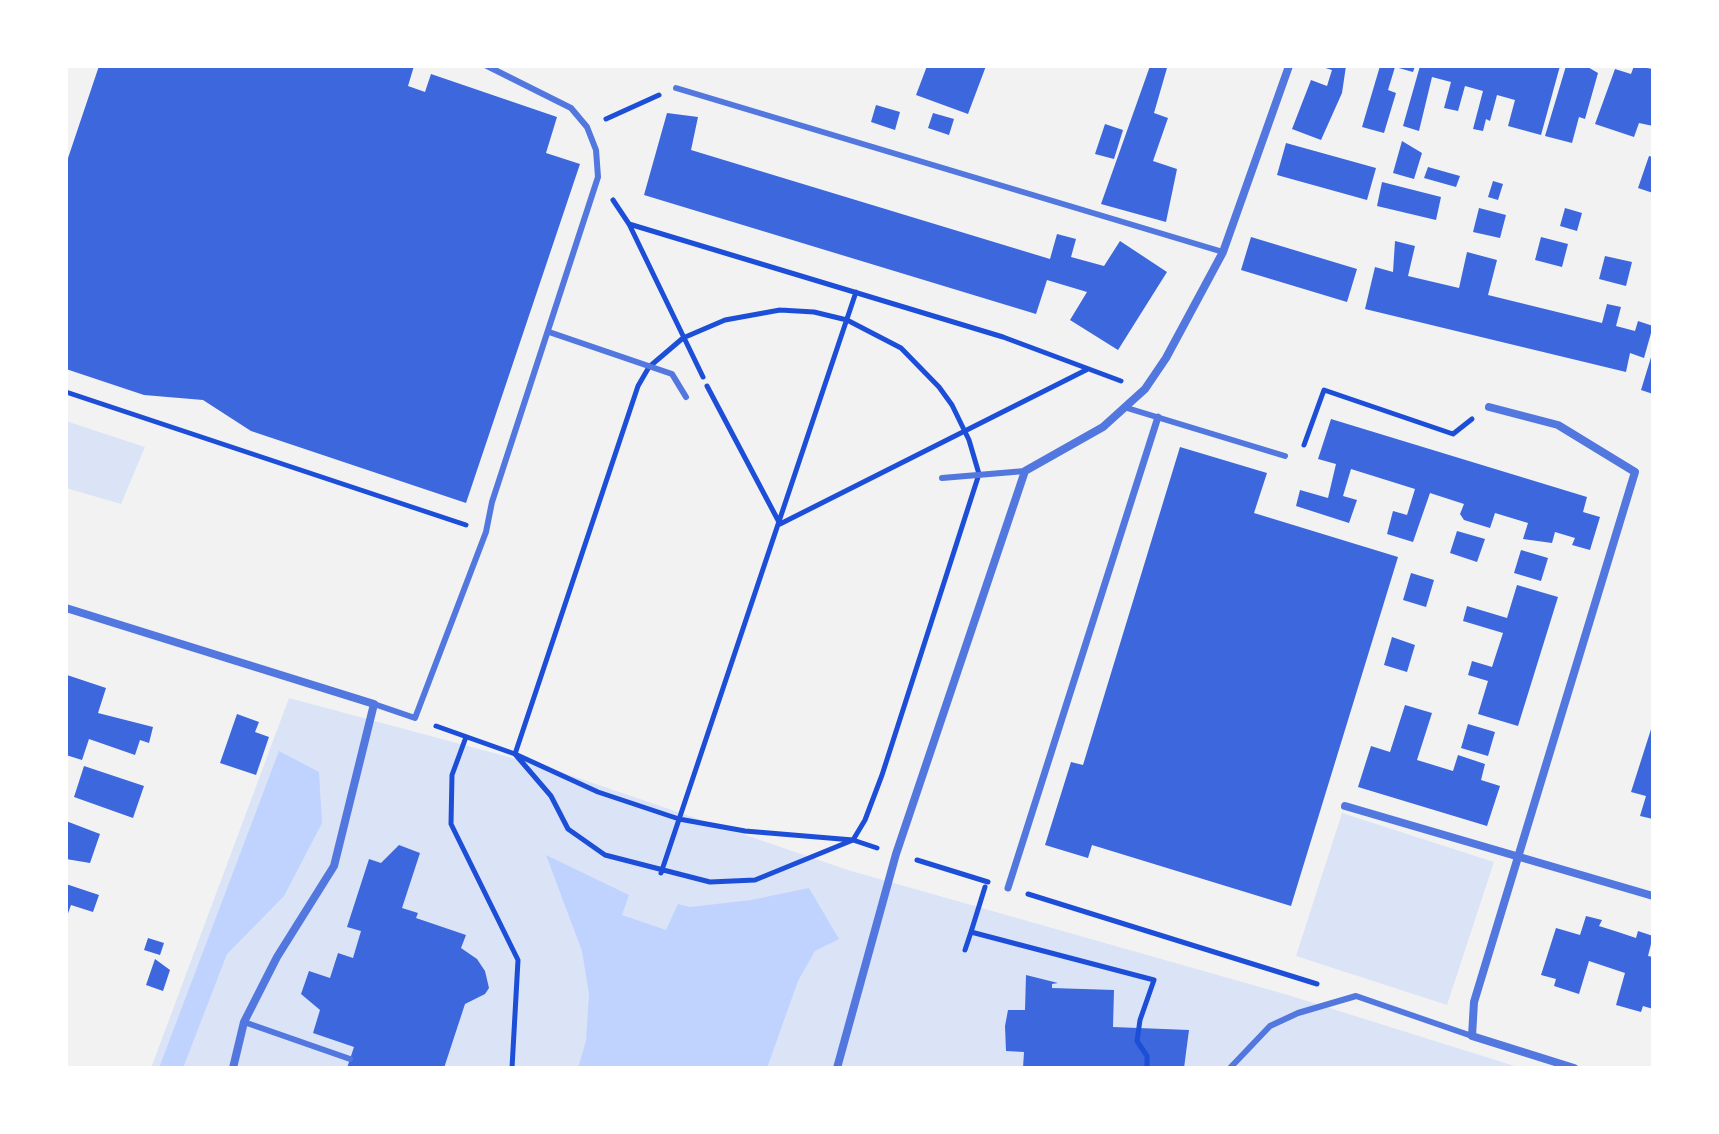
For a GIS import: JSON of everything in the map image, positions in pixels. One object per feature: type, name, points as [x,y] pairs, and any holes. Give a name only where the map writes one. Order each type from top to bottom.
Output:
[{"type":"street","points":[[837,1068],[896,854],[1025,471],[1103,427],[1127,408],[1145,389],[1166,358],[1223,252],[1289,66]]},
{"type":"street","points":[[1489,407],[1558,425],[1635,472],[1474,1002],[1472,1036],[1574,1068]]},
{"type":"street","points":[[1008,888],[1158,417]]},
{"type":"street","points":[[66,608],[374,704],[334,866],[277,957],[244,1022],[233,1068]]},
{"type":"street","points":[[1345,806],[1653,896]]},
{"type":"lane","points":[[374,704],[415,718],[486,532],[492,502],[598,177],[596,150],[587,127],[571,108],[487,66]]},
{"type":"lane","points":[[676,88],[1223,252]]},
{"type":"lane","points":[[549,332],[672,374],[686,397]]},
{"type":"lane","points":[[1127,408],[1285,456]]},
{"type":"lane","points":[[942,478],[1025,471]]},
{"type":"lane","points":[[1230,1068],[1270,1026],[1298,1013],[1356,996],[1472,1036]]},
{"type":"lane","points":[[244,1022],[350,1059]]},
{"type":"path","points":[[587,127],[676,88]]},
{"type":"path","points":[[598,177],[629,224],[683,338],[780,524]]},
{"type":"path","points":[[629,224],[1003,337],[1086,370],[1145,389]]},
{"type":"path","points":[[662,870],[856,292]]},
{"type":"path","points":[[814,312],[847,320],[882,336],[918,364],[939,387],[965,431],[979,474],[865,820],[853,840],[755,880],[710,882],[605,855],[568,829],[551,796],[515,754],[638,386],[649,367],[683,338],[749,313],[814,312]]},
{"type":"path","points":[[780,524],[1086,370]]},
{"type":"path","points":[[1285,456],[1298,462],[1324,390],[1453,434],[1489,407]]},
{"type":"path","points":[[66,392],[486,532]]},
{"type":"path","points":[[415,718],[466,737],[452,775],[451,824],[518,960],[512,1068]]},
{"type":"path","points":[[965,950],[987,881]]},
{"type":"path","points":[[971,932],[1154,980],[1140,1020],[1137,1041],[1147,1056],[1147,1068]]},
{"type":"shaded area","points":[[66,421],[145,447],[121,504],[66,488]]},
{"type":"shaded area","points":[[289,698],[546,767],[848,870],[1288,995],[1521,1068],[151,1068]]},
{"type":"shaded area","points":[[1342,813],[1494,862],[1447,1005],[1296,956]]},
{"type":"water","points":[[279,751],[319,772],[322,823],[284,896],[227,954],[183,1068],[159,1068]]},
{"type":"water","points":[[546,855],[629,895],[622,915],[666,930],[678,904],[690,907],[751,900],[809,888],[839,939],[815,951],[798,981],[767,1068],[578,1068],[586,1041],[589,994],[582,951]]},
{"type":"building","points":[[99,66],[414,66],[408,86],[425,92],[431,74],[557,117],[546,153],[580,164],[466,503],[251,431],[203,400],[144,395],[66,369],[66,164]]},
{"type":"building","points":[[927,66],[986,66],[968,114],[916,95]]},
{"type":"building","points":[[1150,66],[1167,68],[1154,113],[1168,118],[1153,161],[1177,169],[1166,222],[1101,204]]},
{"type":"building","points":[[1319,66],[1346,66],[1342,93],[1321,140],[1292,129],[1311,80],[1327,86],[1332,70]]},
{"type":"building","points":[[1380,66],[1415,66],[1413,72],[1395,67],[1388,90],[1396,93],[1384,133],[1362,127]]},
{"type":"building","points":[[1420,66],[1560,66],[1541,135],[1508,126],[1515,100],[1497,95],[1490,121],[1486,119],[1483,131],[1473,129],[1483,91],[1465,86],[1458,111],[1444,108],[1451,82],[1432,77],[1419,131],[1403,126]]},
{"type":"building","points":[[1566,66],[1586,66],[1598,73],[1585,119],[1579,117],[1572,143],[1545,136]]},
{"type":"building","points":[[1634,66],[1653,69],[1653,126],[1639,123],[1634,137],[1595,124],[1615,69],[1631,74]]},
{"type":"building","points":[[876,105],[900,112],[895,130],[871,122]]},
{"type":"building","points":[[667,113],[698,117],[691,150],[1050,259],[1057,234],[1076,239],[1071,257],[1104,266],[1120,241],[1167,272],[1118,350],[1070,320],[1087,292],[1047,280],[1036,314],[644,195]]},
{"type":"building","points":[[933,113],[954,119],[949,135],[928,128]]},
{"type":"building","points":[[1105,124],[1123,130],[1114,159],[1095,154]]},
{"type":"building","points":[[1402,141],[1422,153],[1414,179],[1393,173]]},
{"type":"building","points":[[1286,143],[1376,168],[1367,200],[1277,175]]},
{"type":"building","points":[[1649,156],[1653,157],[1653,193],[1638,188]]},
{"type":"building","points":[[1428,167],[1460,176],[1456,187],[1424,178]]},
{"type":"building","points":[[1493,181],[1503,184],[1498,200],[1488,197]]},
{"type":"building","points":[[1382,182],[1441,197],[1436,220],[1377,206]]},
{"type":"building","points":[[1479,208],[1506,215],[1500,238],[1473,232]]},
{"type":"building","points":[[1565,208],[1582,213],[1577,231],[1560,226]]},
{"type":"building","points":[[1251,237],[1357,269],[1347,302],[1241,270]]},
{"type":"building","points":[[1541,237],[1568,244],[1562,267],[1535,260]]},
{"type":"building","points":[[1395,241],[1415,246],[1408,276],[1459,288],[1467,252],[1497,260],[1488,295],[1602,323],[1607,304],[1621,307],[1616,326],[1635,331],[1638,321],[1653,326],[1644,358],[1630,353],[1626,372],[1365,309],[1375,267],[1393,272]]},
{"type":"building","points":[[1605,256],[1632,262],[1626,286],[1599,279]]},
{"type":"building","points":[[1653,354],[1653,394],[1641,390]]},
{"type":"building","points":[[1331,419],[1587,497],[1583,512],[1600,517],[1590,550],[1572,545],[1575,538],[1555,532],[1552,543],[1523,539],[1528,523],[1495,513],[1490,528],[1464,520],[1460,514],[1464,504],[1430,493],[1413,542],[1387,534],[1393,511],[1407,515],[1415,489],[1351,469],[1343,496],[1357,500],[1349,523],[1296,506],[1300,490],[1328,498],[1336,464],[1318,459]]},
{"type":"building","points":[[1180,447],[1267,473],[1254,513],[1398,557],[1291,906],[1092,845],[1088,858],[1045,845],[1071,762],[1083,765]]},
{"type":"building","points":[[1457,531],[1485,539],[1477,562],[1450,553]]},
{"type":"building","points":[[1521,550],[1548,558],[1541,581],[1514,573]]},
{"type":"building","points":[[1411,573],[1434,580],[1426,607],[1403,600]]},
{"type":"building","points":[[1517,585],[1558,597],[1518,726],[1478,714],[1488,681],[1468,675],[1472,661],[1492,667],[1503,633],[1463,621],[1467,606],[1507,618]]},
{"type":"building","points":[[1392,637],[1415,645],[1407,672],[1384,665]]},
{"type":"building","points":[[67,675],[106,688],[98,713],[153,727],[149,743],[140,740],[135,755],[89,739],[82,760],[66,755]]},
{"type":"building","points":[[1405,705],[1432,713],[1417,760],[1453,771],[1458,755],[1485,764],[1481,780],[1500,786],[1487,826],[1358,787],[1371,746],[1390,752]]},
{"type":"building","points":[[237,714],[259,722],[255,732],[269,737],[256,775],[220,763]]},
{"type":"building","points":[[1653,723],[1653,819],[1640,816],[1646,796],[1631,792]]},
{"type":"building","points":[[1468,724],[1495,732],[1488,756],[1461,748]]},
{"type":"building","points":[[84,766],[144,786],[133,818],[74,797]]},
{"type":"building","points":[[66,821],[100,834],[90,863],[66,859]]},
{"type":"building","points":[[399,845],[420,853],[402,908],[418,913],[416,918],[466,935],[461,948],[477,959],[485,971],[489,988],[485,994],[465,1004],[444,1068],[347,1068],[354,1047],[313,1033],[320,1010],[301,994],[309,971],[330,978],[338,953],[353,958],[361,931],[347,927],[369,859],[381,863]]},
{"type":"building","points":[[66,884],[99,895],[93,912],[71,905],[66,919]]},
{"type":"building","points":[[1586,916],[1602,920],[1599,926],[1636,938],[1638,931],[1653,936],[1648,956],[1653,957],[1653,1009],[1643,1006],[1641,1012],[1616,1005],[1625,973],[1589,961],[1579,994],[1554,986],[1556,979],[1541,975],[1556,928],[1580,935]]},
{"type":"building","points":[[148,938],[164,943],[160,955],[144,950]]},
{"type":"building","points":[[155,959],[170,970],[163,991],[146,985]]},
{"type":"building","points":[[1026,975],[1058,983],[1052,984],[1052,988],[1114,990],[1113,1027],[1189,1030],[1184,1068],[1023,1068],[1024,1052],[1006,1051],[1005,1026],[1008,1010],[1025,1010]]}]
